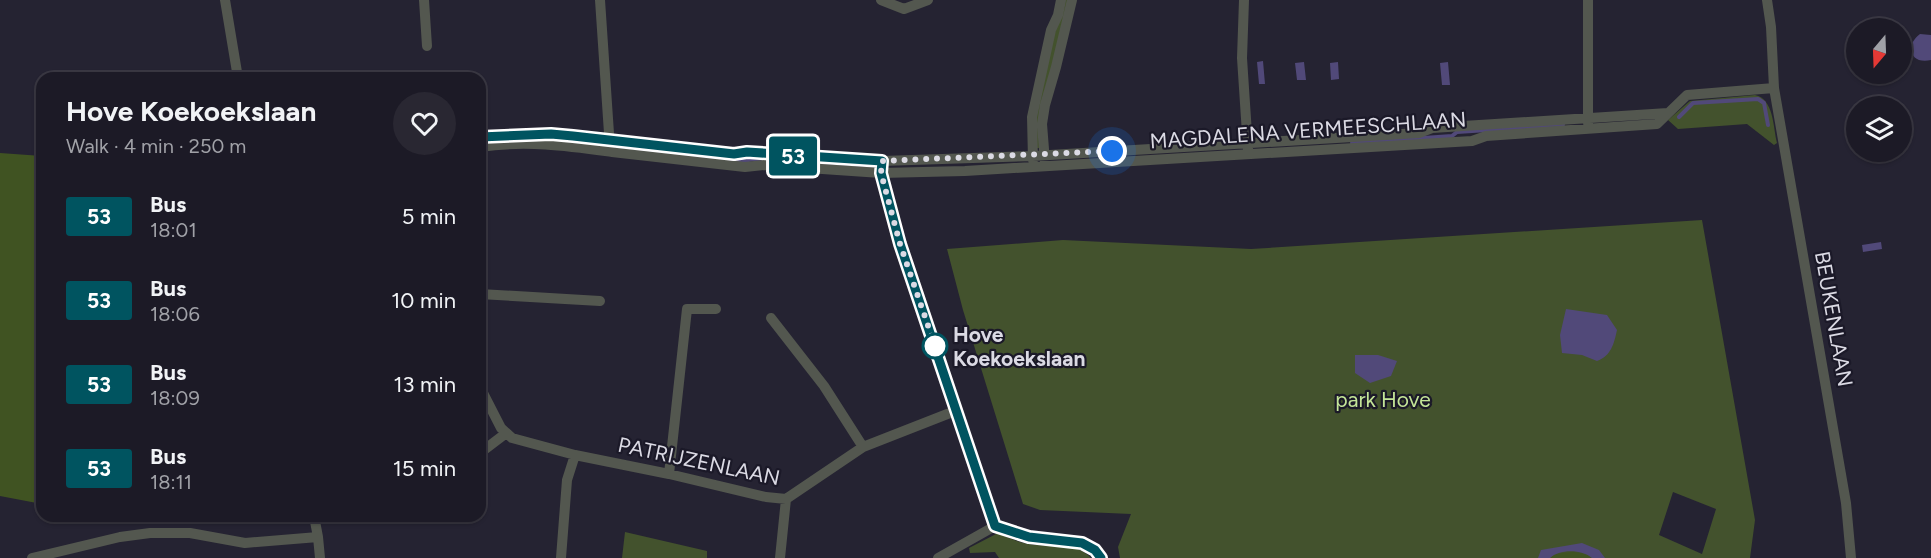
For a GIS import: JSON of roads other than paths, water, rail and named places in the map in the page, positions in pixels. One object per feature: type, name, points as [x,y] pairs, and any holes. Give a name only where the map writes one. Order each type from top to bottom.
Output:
[{"type":"street","points":[[225,0],[237,72]]},
{"type":"street","points":[[424,0],[427,46]]},
{"type":"street","points":[[600,0],[610,146]]},
{"type":"street","points":[[881,0],[904,9],[928,0]]},
{"type":"street","points":[[1039,161],[1032,117],[1051,30],[1058,15],[1061,0]]},
{"type":"street","points":[[1039,161],[1045,105],[1072,0]]},
{"type":"street","points":[[1244,0],[1242,58],[1248,155]]},
{"type":"street","points":[[1588,0],[1588,123]]},
{"type":"street","name":"BEUKENLAAN","points":[[1767,0],[1771,27],[1774,88],[1846,503],[1851,558]]},
{"type":"street","name":"MAGDALENA VERMEESCHLAAN","points":[[486,137],[551,134],[610,146],[745,167],[764,165],[881,173],[1247,143],[1419,132],[1432,128],[1588,123],[1657,124],[1688,95],[1774,88]]},
{"type":"street","name":"MAGDALENA VERMEESCHLAAN","points":[[486,147],[542,143],[734,154],[747,152],[882,161],[1039,161],[1248,155],[1472,141],[1486,136],[1588,123]]},
{"type":"street","points":[[882,161],[881,173],[900,244],[995,526]]},
{"type":"street","points":[[486,294],[600,301]]},
{"type":"street","points":[[669,474],[687,309],[716,309]]},
{"type":"street","points":[[771,318],[824,386],[863,447]]},
{"type":"street","points":[[486,398],[505,434],[486,448]]},
{"type":"street","name":"PATRIJZENLAAN","points":[[505,434],[512,438],[575,455],[766,497],[786,499],[863,447],[955,411]]},
{"type":"street","points":[[561,558],[567,480],[575,455]]},
{"type":"street","points":[[780,558],[786,499]]},
{"type":"street","points":[[315,522],[320,558]]},
{"type":"street","points":[[938,558],[995,526],[1029,537],[1082,543],[1095,550],[1101,558]]},
{"type":"street","points":[[32,558],[120,537],[150,533],[190,533],[245,543],[318,537]]},
{"type":"waterway","points":[[1679,117],[1693,103],[1758,99],[1764,103],[1768,125]]},
{"type":"waterway","points":[[1352,143],[1452,136],[1457,132],[1563,125]]},
{"type":"waterway","points":[[638,150],[742,161],[755,159],[790,162]]},
{"type":"place","name":"Hove Koekoekslaan","points":[[935,346]]},
{"type":"park label","name":"park Hove","points":[[1383,399]]}]
